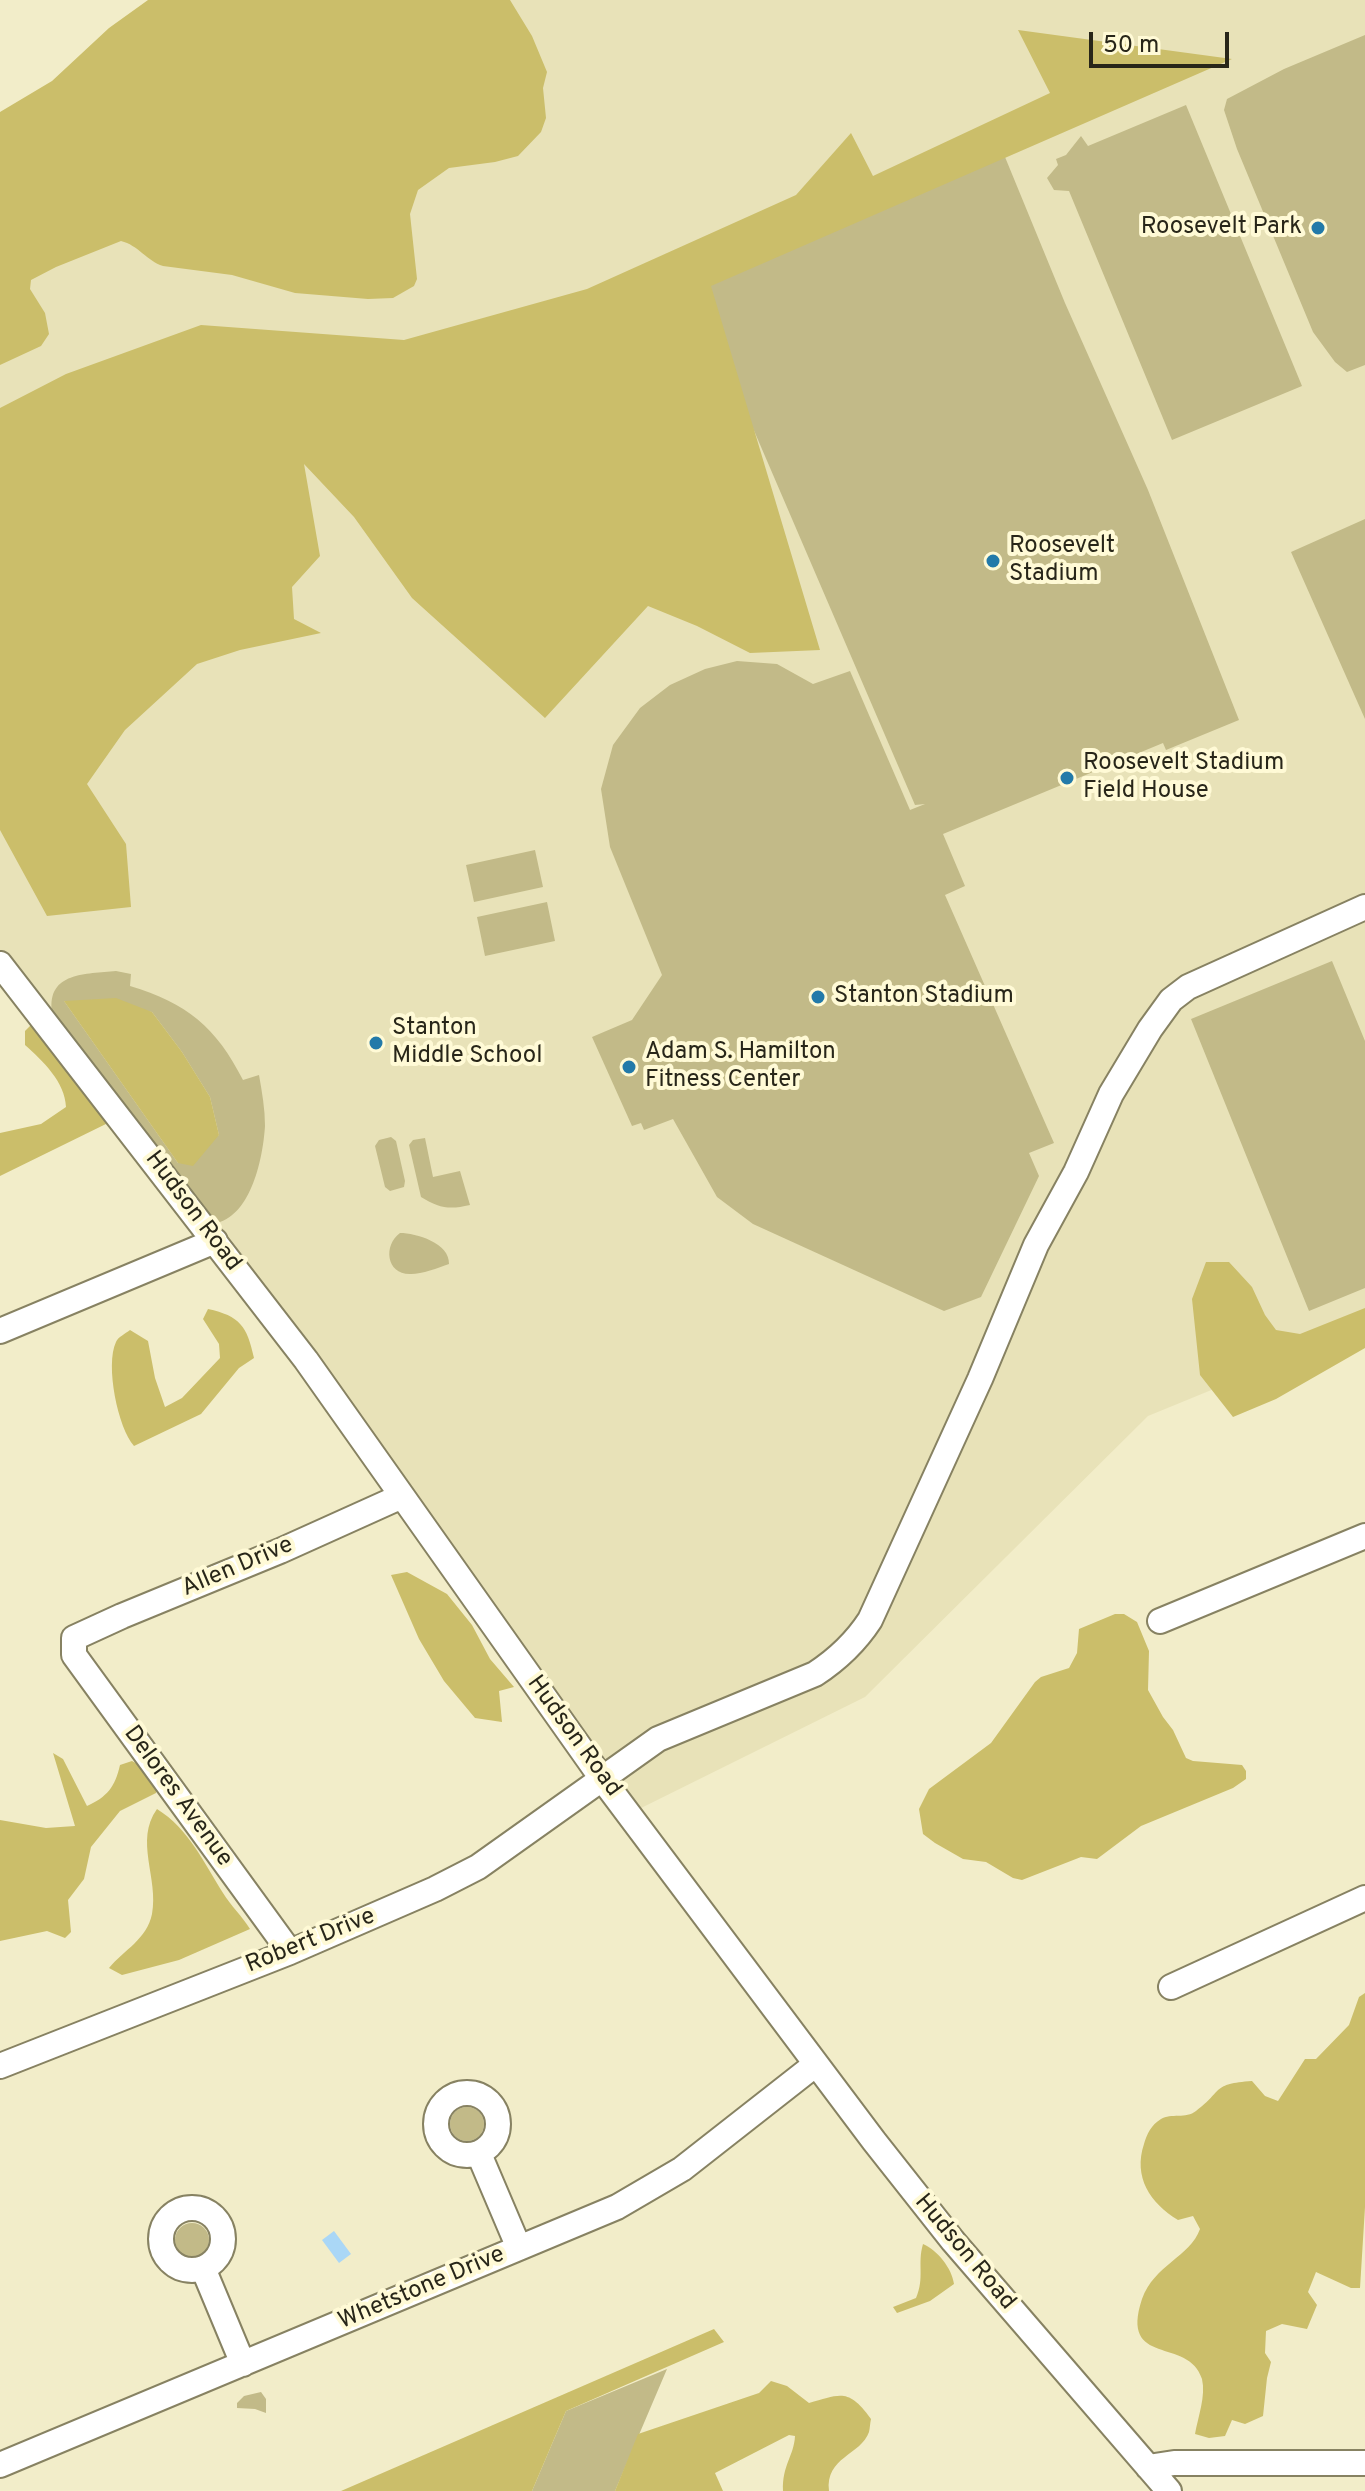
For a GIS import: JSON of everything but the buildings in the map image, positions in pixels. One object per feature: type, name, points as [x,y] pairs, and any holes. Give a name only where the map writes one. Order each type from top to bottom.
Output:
[{"type":"street","name":"Robert Drive","points":[[0,2066],[290,1952],[465,1874],[658,1739],[815,1674],[836,1660],[870,1620],[980,1379],[1036,1245],[1076,1172],[1111,1094],[1150,1029],[1171,1000],[1188,987],[1365,907]]},
{"type":"street","name":"Hudson Road","points":[[0,964],[306,1360],[603,1780],[816,2064],[953,2241],[1169,2491]]},
{"type":"street","points":[[0,1331],[215,1241]]},
{"type":"street","name":"Allen Drive","points":[[74,1638],[402,1496]]},
{"type":"street","points":[[1160,1621],[1365,1536]]},
{"type":"street","name":"Delores Avenue","points":[[74,1638],[74,1655],[290,1952]]},
{"type":"street","points":[[1171,1987],[1365,1898]]},
{"type":"street","name":"Whetstone Drive","points":[[0,2465],[617,2207],[682,2169],[816,2064]]},
{"type":"street","points":[[479,2154],[519,2248]]},
{"type":"street","points":[[203,2268],[243,2364]]},
{"type":"street","points":[[1148,2467],[1182,2463],[1365,2463]]},
{"type":"shaded area","points":[[148,0],[510,0],[532,36],[547,72],[543,88],[546,118],[541,132],[518,156],[449,168],[418,190],[410,214],[417,279],[414,286],[393,298],[295,293],[232,275],[163,266],[121,241],[31,280],[30,289],[45,313],[49,334],[41,346],[0,365],[0,112],[52,81],[109,28]]},
{"type":"shaded area","points":[[259,0],[1365,0],[1365,1327],[1148,1416],[865,1697],[629,1814],[0,964],[0,119]]},
{"type":"shaded area","points":[[1018,30],[1232,59],[711,286],[820,650],[750,653],[648,606],[545,718],[412,598],[354,517],[304,464],[320,556],[292,587],[294,619],[321,633],[240,650],[197,664],[125,730],[87,784],[126,844],[131,907],[47,916],[0,830],[0,408],[66,374],[201,325],[404,340],[587,289],[796,195],[851,133],[873,176],[1050,93]]},
{"type":"shaded area","name":"Roosevelt Park","points":[[1365,35],[1365,365],[1347,372],[1335,362],[1313,332],[1237,149],[1224,110],[1227,99],[1284,69]]},
{"type":"shaded area","points":[[1186,105],[1302,386],[1172,440],[1069,191],[1054,190],[1047,178],[1058,165],[1056,159],[1066,155],[1081,136],[1088,146]]},
{"type":"shaded area","points":[[1005,157],[1065,303],[1148,490],[1239,720],[1166,750],[1163,743],[943,834],[965,886],[945,895],[1054,1143],[1029,1153],[1039,1176],[981,1297],[944,1311],[753,1224],[717,1197],[673,1119],[644,1130],[641,1123],[632,1126],[592,1037],[632,1020],[662,975],[610,847],[601,789],[613,745],[640,708],[670,685],[705,669],[737,661],[777,664],[813,684],[850,671],[910,810],[925,804],[915,805],[691,284]]},
{"type":"shaded area","points":[[1365,519],[1365,719],[1291,552]]},
{"type":"shaded area","points":[[535,850],[543,887],[474,902],[466,865]]},
{"type":"shaded area","points":[[547,902],[555,941],[485,956],[477,917]]},
{"type":"shaded area","points":[[1332,961],[1365,1041],[1365,1288],[1309,1311],[1191,1019]]},
{"type":"shaded area","points":[[116,971],[131,974],[130,986],[168,1000],[198,1020],[222,1045],[243,1080],[259,1075],[265,1120],[262,1153],[247,1197],[229,1218],[217,1223],[52,1012],[52,999],[62,982],[81,975]],"holes":[[[64,1001],[152,1012],[210,1097],[219,1135],[178,1163]]]},
{"type":"shaded area","points":[[116,998],[152,1012],[210,1097],[219,1135],[193,1166],[178,1163],[64,1001]]},
{"type":"shaded area","points":[[33,1023],[110,1122],[0,1176],[0,1133],[41,1124],[66,1107],[57,1081],[46,1065],[25,1045],[25,1031]]},
{"type":"shaded area","points":[[391,1137],[396,1141],[405,1181],[404,1187],[390,1191],[385,1187],[375,1146],[379,1140]]},
{"type":"shaded area","points":[[425,1138],[433,1177],[460,1171],[470,1205],[444,1207],[421,1197],[409,1145],[413,1140]]},
{"type":"shaded area","points":[[400,1233],[423,1237],[438,1245],[444,1250],[449,1264],[415,1274],[396,1270],[389,1252]]},
{"type":"shaded area","points":[[1206,1262],[1229,1262],[1252,1287],[1276,1330],[1300,1334],[1365,1308],[1365,1348],[1276,1399],[1233,1417],[1200,1375],[1192,1299]]},
{"type":"shaded area","points":[[208,1309],[228,1315],[240,1324],[254,1358],[239,1368],[201,1414],[134,1446],[123,1425],[115,1396],[112,1365],[116,1342],[130,1330],[148,1341],[155,1378],[165,1407],[182,1398],[220,1358],[219,1344],[203,1319]]},
{"type":"shaded area","points":[[407,1572],[447,1594],[472,1625],[490,1659],[514,1687],[499,1691],[502,1722],[475,1718],[444,1681],[419,1639],[391,1575]]},
{"type":"shaded area","points":[[1115,1614],[1124,1614],[1137,1622],[1149,1651],[1148,1690],[1186,1758],[1242,1765],[1246,1779],[1233,1788],[1141,1826],[1097,1859],[1081,1857],[1022,1880],[986,1862],[963,1859],[923,1834],[919,1809],[929,1789],[991,1743],[1035,1682],[1069,1668],[1077,1653],[1079,1629]]},
{"type":"shaded area","points":[[53,1753],[63,1759],[87,1806],[109,1790],[120,1765],[132,1761],[141,1766],[157,1786],[156,1793],[120,1811],[91,1847],[84,1879],[68,1900],[71,1932],[65,1938],[47,1931],[0,1941],[0,1820],[46,1828],[75,1826]]},
{"type":"shaded area","points":[[157,1809],[187,1836],[226,1898],[250,1929],[179,1960],[122,1975],[109,1968],[140,1937],[152,1914],[147,1847],[150,1821]]},
{"type":"shaded area","points":[[1365,1993],[1365,2207],[1360,2288],[1351,2288],[1316,2272],[1308,2292],[1317,2305],[1307,2329],[1282,2324],[1266,2331],[1265,2353],[1271,2362],[1263,2416],[1245,2424],[1232,2420],[1225,2436],[1209,2438],[1195,2434],[1202,2399],[1202,2379],[1195,2366],[1184,2358],[1147,2343],[1140,2335],[1137,2320],[1148,2287],[1188,2247],[1200,2229],[1193,2216],[1178,2220],[1168,2213],[1146,2188],[1141,2156],[1147,2137],[1161,2119],[1192,2113],[1219,2089],[1230,2084],[1252,2081],[1265,2096],[1278,2101],[1305,2059],[1316,2059],[1349,2025],[1359,1997]]},
{"type":"shaded area","points":[[467,2107],[479,2112],[484,2124],[479,2136],[467,2141],[455,2136],[450,2124],[455,2112]]},
{"type":"shaded area","points":[[192,2223],[204,2228],[209,2240],[204,2252],[192,2257],[180,2252],[175,2240],[180,2228]]},
{"type":"shaded area","points":[[923,2244],[943,2260],[954,2284],[930,2301],[897,2313],[893,2307],[916,2298]]},
{"type":"shaded area","points":[[714,2329],[724,2342],[566,2411],[532,2491],[341,2491]]},
{"type":"shaded area","points":[[667,2369],[615,2491],[532,2491],[566,2411]]},
{"type":"shaded area","points":[[771,2381],[787,2386],[809,2403],[836,2396],[849,2398],[871,2419],[865,2440],[832,2471],[829,2491],[783,2491],[784,2474],[795,2436],[789,2435],[715,2473],[723,2491],[615,2491],[638,2434],[759,2393]]},
{"type":"shaded area","points":[[261,2392],[266,2399],[266,2413],[237,2408],[237,2403],[244,2396]]},
{"type":"water","points":[[334,2231],[351,2254],[339,2263],[322,2240]]},
{"type":"place","name":"Roosevelt Park","points":[[1318,228]]},
{"type":"place","name":"Roosevelt Stadium","points":[[993,561]]},
{"type":"place","name":"Roosevelt Stadium Field House","points":[[1067,778]]},
{"type":"place","name":"Stanton Stadium","points":[[818,997]]},
{"type":"place","name":"Stanton Middle School","points":[[376,1043]]},
{"type":"place","name":"Adam S. Hamilton Fitness Center","points":[[629,1067]]}]
